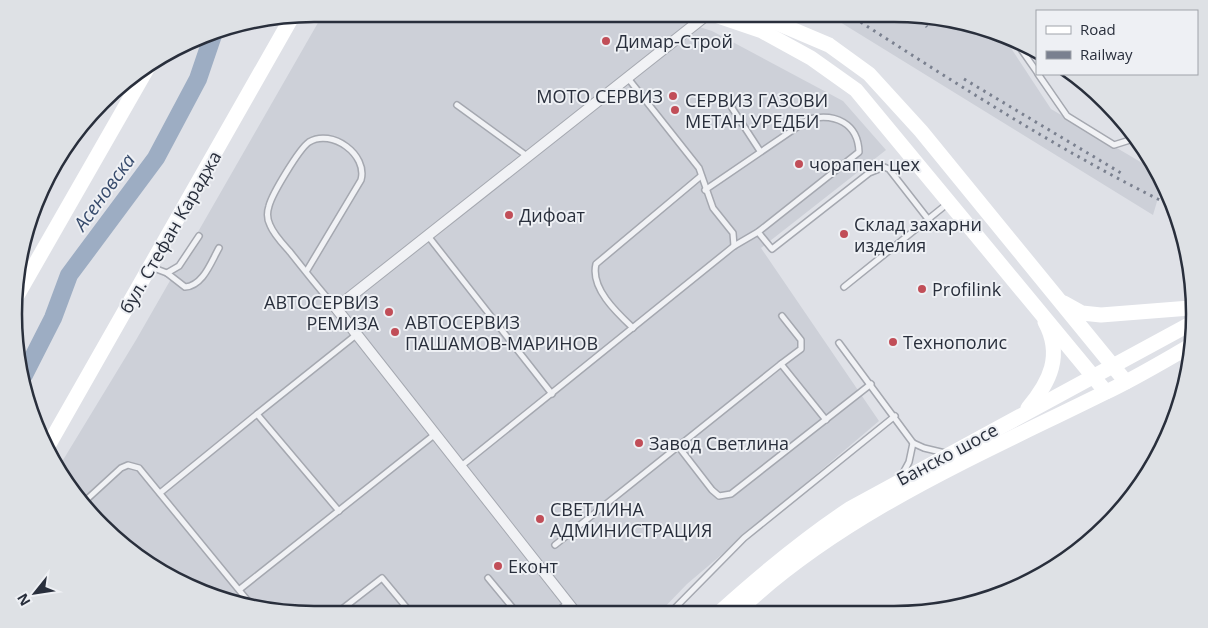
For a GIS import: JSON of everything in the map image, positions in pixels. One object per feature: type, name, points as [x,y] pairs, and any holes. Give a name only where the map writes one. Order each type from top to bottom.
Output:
[{"type":"main road","points":[[736,22],[762,31],[811,58],[856,90],[1035,303],[1106,392]]},
{"type":"main road","points":[[775,22],[829,45],[869,74],[921,131],[1126,382]]},
{"type":"main road","name":"бул. Стефан Караджа","points":[[52,440],[288,24]]},
{"type":"main road","points":[[24,283],[140,81]]},
{"type":"main road","points":[[1060,301],[1082,313],[1101,315],[1186,308]]},
{"type":"main road","points":[[1024,413],[1043,390],[1051,374],[1053,353],[1050,331],[1035,303]]},
{"type":"main road","name":"Банско шосе","points":[[727,606],[755,580],[823,527],[898,481],[1185,327]]},
{"type":"main road","name":"Банско шосе","points":[[744,606],[761,590],[841,530],[906,493],[1126,382],[1183,350]]},
{"type":"street","points":[[570,606],[336,308],[698,22]]},
{"type":"lane","points":[[1024,53],[1036,72]]},
{"type":"lane","points":[[1038,75],[1067,116],[1114,145],[1128,141]]},
{"type":"lane","points":[[627,77],[699,168],[705,190],[713,208],[733,233],[734,246]]},
{"type":"lane","points":[[457,105],[527,156]]},
{"type":"lane","points":[[732,108],[760,151]]},
{"type":"lane","points":[[460,468],[734,246],[758,232],[859,152],[859,139],[849,127],[836,117],[809,118],[705,190]]},
{"type":"lane","points":[[306,272],[361,180],[363,172],[362,164],[351,150],[325,139],[317,139],[304,147],[268,206],[267,215],[274,233],[306,272],[336,308]]},
{"type":"lane","points":[[758,232],[772,249],[869,173],[884,167],[889,169],[928,219]]},
{"type":"lane","points":[[634,328],[620,315],[597,283],[594,273],[596,264],[701,176]]},
{"type":"lane","points":[[844,287],[950,202]]},
{"type":"lane","points":[[167,273],[179,266],[199,236]]},
{"type":"lane","points":[[428,236],[552,394]]},
{"type":"lane","points":[[150,267],[167,273],[185,287],[192,287],[199,282],[219,248]]},
{"type":"lane","points":[[555,544],[801,349],[801,340],[782,316]]},
{"type":"lane","points":[[160,493],[356,335]]},
{"type":"lane","points":[[839,343],[895,416],[913,443],[935,452],[950,454]]},
{"type":"lane","points":[[781,364],[826,420]]},
{"type":"lane","points":[[678,446],[712,490],[719,496],[726,496],[732,494],[871,384]]},
{"type":"lane","points":[[257,414],[339,511]]},
{"type":"lane","points":[[677,606],[744,538],[895,416]]},
{"type":"lane","points":[[240,589],[434,435]]},
{"type":"lane","points":[[898,481],[909,462],[913,443]]},
{"type":"lane","points":[[89,498],[128,465],[139,468],[246,597]]},
{"type":"lane","points":[[347,606],[382,578],[405,606]]},
{"type":"lane","points":[[488,578],[511,606]]},
{"type":"lane","points":[[564,606],[568,603]]},
{"type":"shaded area","points":[[318,22],[683,22],[712,31],[843,101],[886,150],[761,248],[879,421],[687,584],[666,606],[295,605],[239,596],[185,575],[152,556],[108,520],[83,491],[63,461],[136,340]]},
{"type":"shaded area","points":[[840,22],[894,22],[932,25],[969,32],[1010,47],[1051,109],[1143,164],[1159,194],[1153,215]]},
{"type":"waterway","name":"Асеновска","points":[[28,368],[53,318],[69,275],[156,158],[198,79],[211,42]]},
{"type":"railway","points":[[861,22],[1048,139],[1163,201]]},
{"type":"railway","points":[[964,79],[1121,173]]},
{"type":"place","name":"Димар-Строй","points":[[606,41]]},
{"type":"place","name":"МОТО СЕРВИЗ","points":[[673,96]]},
{"type":"place","name":"СЕРВИЗ ГАЗОВИ МЕТАН УРЕДБИ","points":[[675,110]]},
{"type":"place","name":"чорапен цех","points":[[799,164]]},
{"type":"place","name":"Дифоат","points":[[509,215]]},
{"type":"place","name":"Склад захарни изделия","points":[[844,234]]},
{"type":"place","name":"Profilink","points":[[922,289]]},
{"type":"place","name":"АВТОСЕРВИЗ РЕМИЗА","points":[[389,312]]},
{"type":"place","name":"АВТОСЕРВИЗ ПАШАМОВ-МАРИНОВ","points":[[395,332]]},
{"type":"place","name":"Технополис","points":[[893,342]]},
{"type":"place","name":"Завод Светлина","points":[[639,443]]},
{"type":"place","name":"СВЕТЛИНА АДМИНИСТРАЦИЯ","points":[[540,519]]},
{"type":"place","name":"Еконт","points":[[498,566]]}]
